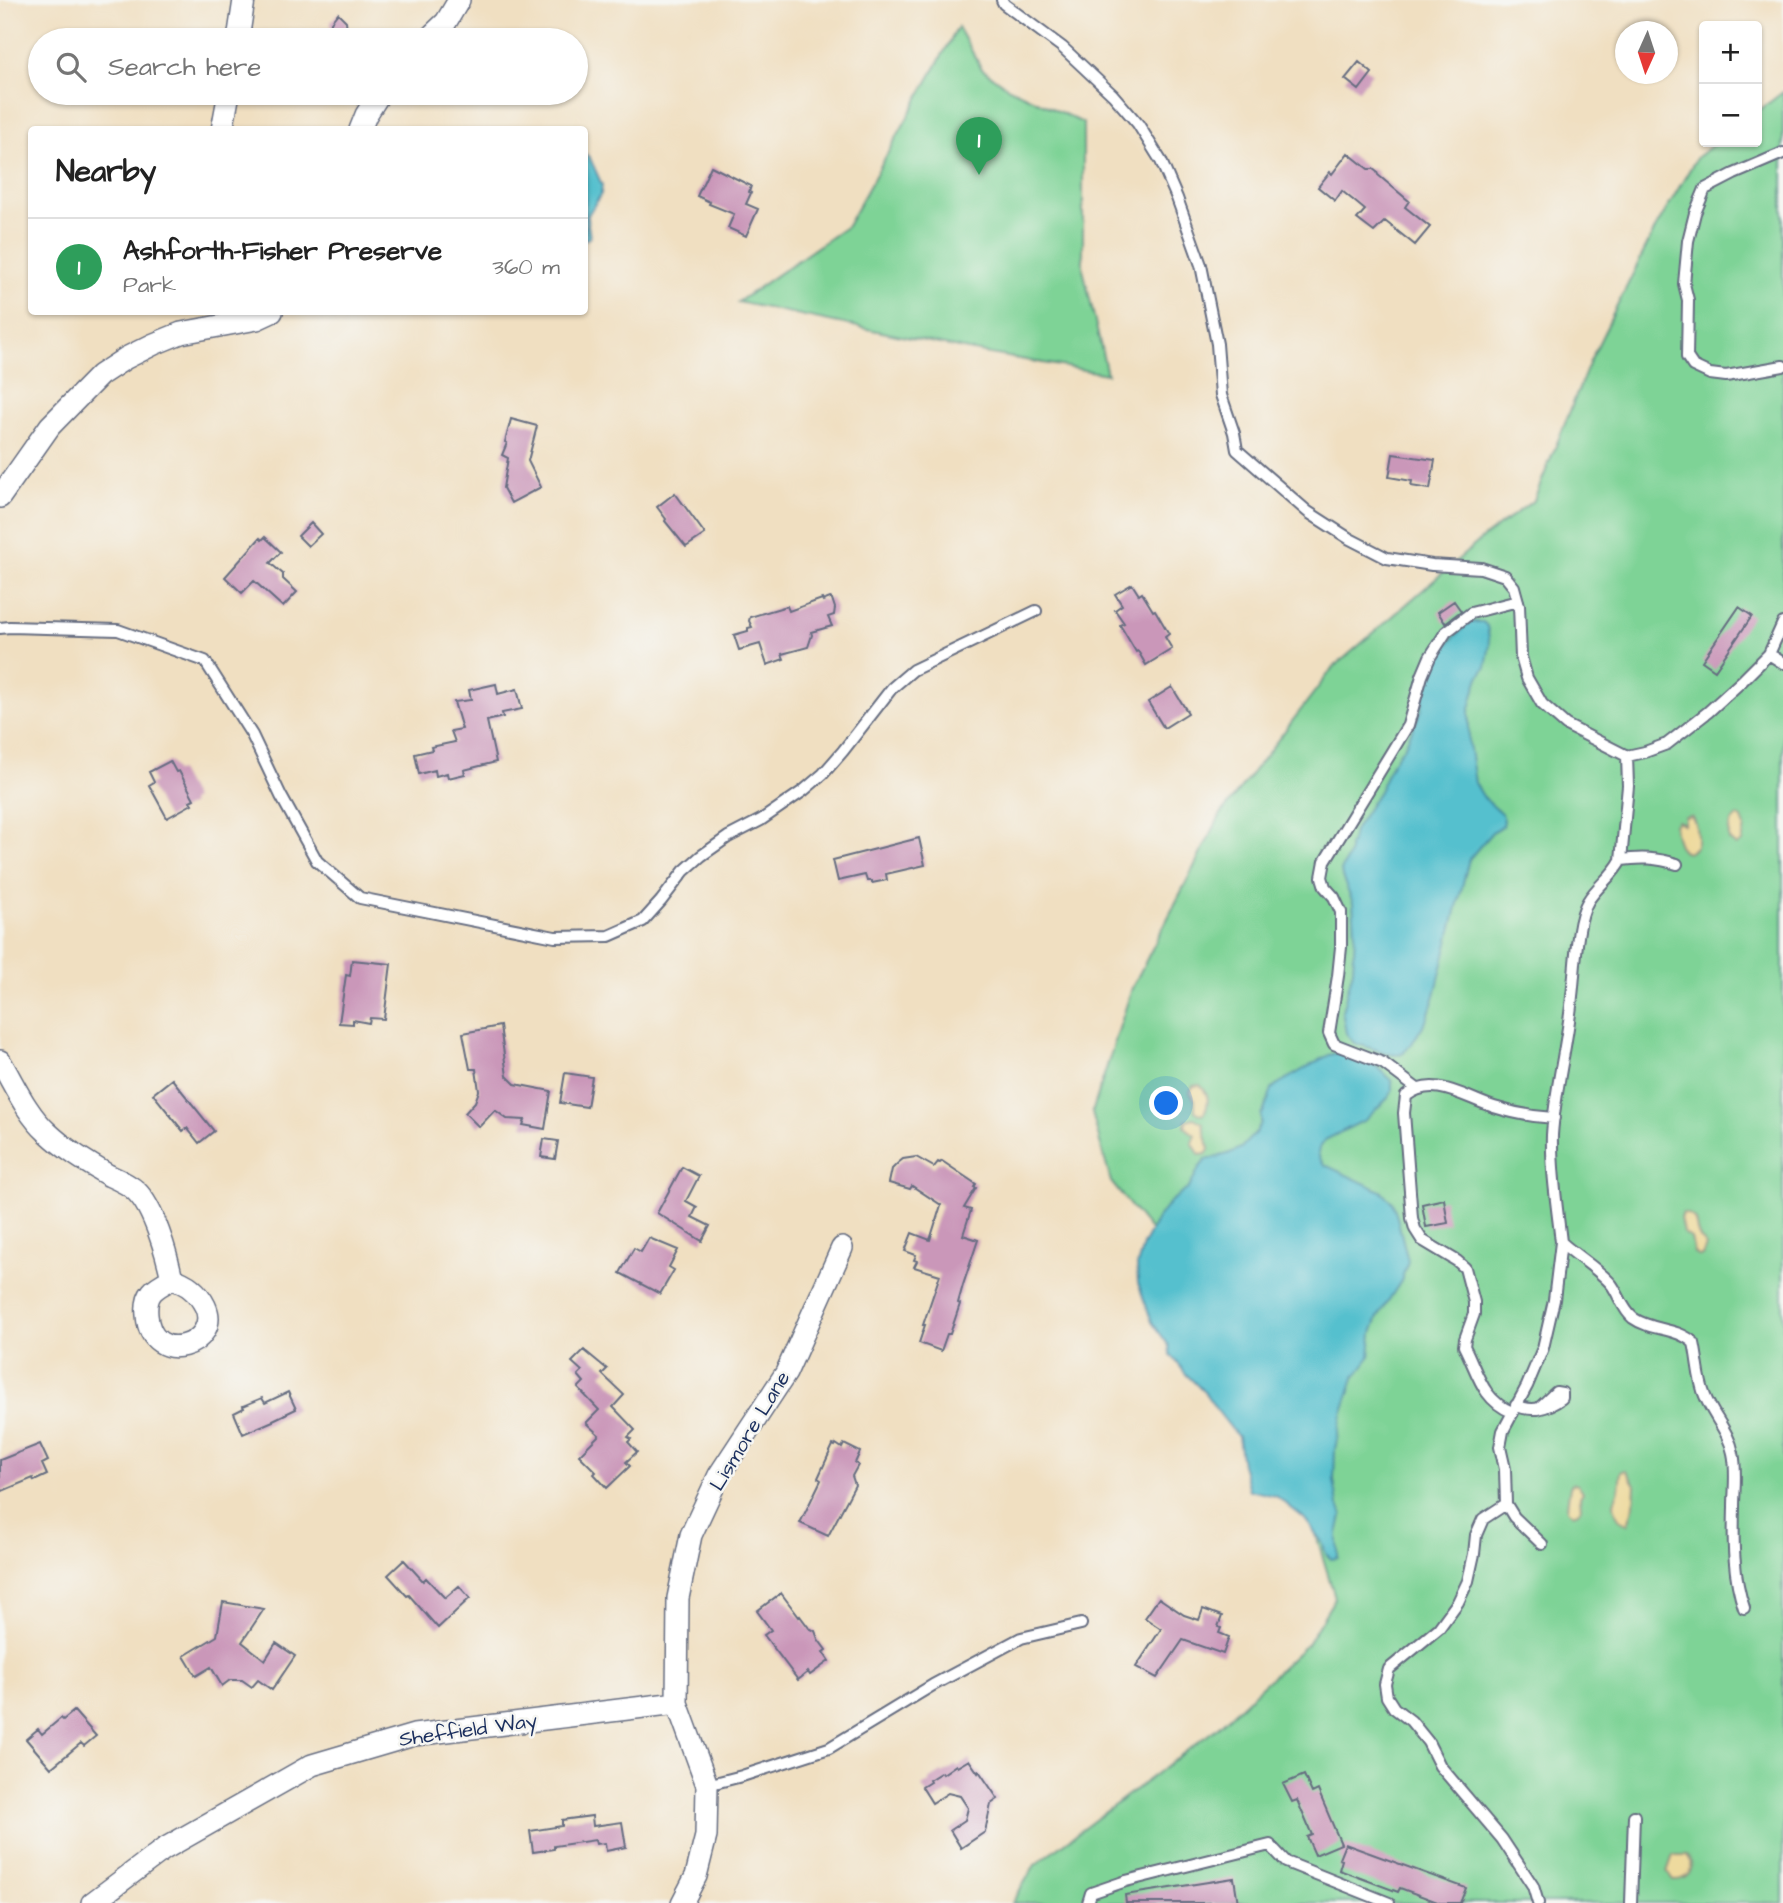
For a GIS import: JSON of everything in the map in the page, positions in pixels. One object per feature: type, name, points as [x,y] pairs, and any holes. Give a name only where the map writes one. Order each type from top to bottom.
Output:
[{"type":"street","points":[[240,28],[244,0]]},
{"type":"street","points":[[440,28],[459,0]]},
{"type":"street","points":[[223,126],[227,105]]},
{"type":"street","points":[[362,126],[372,105]]},
{"type":"street","points":[[181,333],[185,315]]},
{"type":"street","points":[[0,498],[50,426],[100,375],[153,344],[181,333],[257,319],[266,315]]},
{"type":"street","points":[[0,1061],[27,1108],[44,1130],[72,1153],[136,1191],[157,1228],[172,1279]]},
{"type":"street","name":"Lismore Lane","points":[[682,1903],[696,1876],[706,1836],[707,1785],[677,1703],[678,1598],[691,1535],[719,1475],[786,1373],[842,1248]]},
{"type":"street","name":"Sheffield Way","points":[[92,1903],[164,1849],[312,1765],[414,1735],[677,1703]]},
{"type":"lane","points":[[1002,0],[1062,47],[1113,95],[1138,124],[1161,161],[1201,265],[1217,344],[1221,395],[1237,450],[1308,512],[1350,539],[1387,558],[1432,565],[1481,568],[1505,576],[1514,587],[1518,601],[1521,656],[1527,678],[1542,704],[1566,724],[1627,757],[1667,744],[1717,704],[1769,654],[1783,623]]},
{"type":"lane","points":[[1783,153],[1705,189],[1688,241],[1684,284],[1688,299],[1687,357],[1693,366],[1710,374],[1726,376],[1783,366]]},
{"type":"lane","points":[[1518,601],[1471,613],[1446,632],[1422,676],[1408,725],[1325,861],[1322,877],[1325,887],[1334,897],[1341,912],[1341,947],[1329,1033],[1334,1044],[1382,1063],[1416,1088],[1450,1088],[1496,1108],[1554,1118]]},
{"type":"lane","points":[[0,628],[118,630],[205,661],[252,735],[281,796],[317,861],[360,898],[555,937],[609,936],[643,921],[684,871],[701,856],[803,792],[823,774],[892,688],[913,670],[1036,611]]},
{"type":"lane","points":[[1769,654],[1783,663]]},
{"type":"lane","points":[[1542,1544],[1514,1517],[1506,1504],[1505,1469],[1500,1447],[1503,1431],[1543,1348],[1555,1300],[1561,1242],[1553,1164],[1554,1118],[1581,921],[1587,902],[1621,860],[1628,786],[1627,757]]},
{"type":"lane","points":[[1621,860],[1657,858],[1677,864]]},
{"type":"lane","points":[[1416,1088],[1406,1096],[1404,1113],[1415,1229],[1422,1240],[1465,1268],[1474,1301],[1474,1314],[1464,1346],[1486,1393],[1500,1407],[1538,1409]]},
{"type":"lane","points":[[1561,1242],[1600,1273],[1633,1318],[1680,1334],[1694,1343],[1703,1392],[1733,1453],[1735,1550],[1738,1585],[1744,1608]]},
{"type":"lane","points":[[1506,1504],[1483,1519],[1476,1535],[1468,1581],[1458,1602],[1439,1628],[1389,1669],[1385,1684],[1387,1697],[1394,1708],[1411,1721],[1428,1742],[1440,1766],[1503,1839],[1533,1886],[1538,1903]]},
{"type":"lane","points":[[707,1785],[829,1748],[933,1685],[1021,1638],[1081,1624]]},
{"type":"lane","points":[[1631,1903],[1634,1816]]},
{"type":"lane","points":[[1088,1903],[1091,1893],[1126,1881],[1270,1845],[1286,1862],[1389,1903]]},
{"type":"green space","points":[[958,27],[982,69],[1007,87],[1083,123],[1083,269],[1107,374],[973,351],[738,302],[847,226]]},
{"type":"green space","points":[[1783,92],[1783,1903],[1012,1903],[1035,1865],[1217,1728],[1307,1644],[1335,1598],[1300,1481],[1154,1235],[1111,1182],[1092,1113],[1132,988],[1221,814],[1333,668],[1484,537],[1534,500],[1591,359],[1655,229],[1697,157],[1710,147],[1762,147],[1762,108]]},
{"type":"sand","points":[[1691,816],[1696,827],[1697,842],[1694,848],[1685,852],[1679,846],[1674,825],[1677,821],[1684,824],[1685,817]]},
{"type":"sand","points":[[1738,816],[1745,827],[1742,842],[1736,846],[1729,840],[1729,833],[1731,824]]},
{"type":"sand","points":[[1200,1085],[1208,1102],[1204,1113],[1200,1114],[1195,1111],[1195,1100],[1190,1092],[1193,1086]]},
{"type":"sand","points":[[1194,1118],[1203,1123],[1209,1147],[1206,1154],[1200,1155],[1192,1143],[1195,1135],[1185,1127],[1186,1120]]},
{"type":"sand","points":[[1683,1213],[1692,1217],[1706,1246],[1702,1256],[1694,1253],[1691,1238],[1683,1233],[1680,1218]]},
{"type":"sand","points":[[1626,1470],[1635,1485],[1634,1505],[1628,1524],[1617,1516],[1614,1502],[1621,1471]]},
{"type":"sand","points":[[1574,1483],[1578,1484],[1583,1492],[1580,1497],[1581,1508],[1573,1514],[1567,1510],[1570,1487]]},
{"type":"sand","points":[[1673,1855],[1687,1855],[1691,1865],[1687,1876],[1678,1880],[1673,1880],[1667,1872]]},
{"type":"water","points":[[588,156],[602,185],[601,194],[588,215]]},
{"type":"water","points":[[1472,622],[1483,622],[1487,626],[1490,644],[1486,667],[1479,677],[1469,712],[1469,743],[1475,783],[1484,798],[1502,814],[1503,826],[1492,832],[1469,859],[1427,1019],[1411,1045],[1402,1053],[1390,1054],[1354,1043],[1346,1033],[1342,1011],[1353,970],[1355,932],[1353,903],[1341,871],[1349,854],[1355,829],[1404,747],[1422,709],[1424,684],[1437,655]]},
{"type":"water","points":[[1337,1053],[1361,1059],[1381,1070],[1392,1082],[1392,1092],[1365,1120],[1325,1140],[1319,1149],[1320,1159],[1325,1165],[1381,1191],[1392,1202],[1408,1261],[1401,1281],[1378,1317],[1372,1333],[1370,1357],[1354,1378],[1342,1415],[1335,1449],[1334,1480],[1342,1516],[1338,1534],[1338,1558],[1331,1559],[1304,1518],[1276,1496],[1249,1490],[1238,1437],[1170,1353],[1169,1346],[1152,1322],[1138,1283],[1137,1266],[1143,1245],[1157,1219],[1171,1201],[1189,1188],[1206,1160],[1241,1148],[1257,1131],[1272,1089],[1329,1055]]},
{"type":"building","points":[[338,13],[346,21],[347,28],[331,28],[331,22]]},
{"type":"building","points":[[1359,62],[1372,73],[1359,90],[1345,79]]},
{"type":"building","points":[[1348,153],[1368,169],[1377,172],[1409,201],[1405,207],[1430,227],[1415,245],[1385,221],[1374,232],[1357,219],[1365,210],[1342,191],[1335,201],[1318,187]]},
{"type":"building","points":[[711,166],[751,186],[746,204],[758,209],[746,236],[728,228],[734,214],[697,196]]},
{"type":"building","points":[[511,419],[537,426],[528,461],[541,487],[511,503],[503,488],[508,458],[502,455]]},
{"type":"building","points":[[1393,454],[1435,460],[1430,489],[1411,486],[1412,481],[1389,477]]},
{"type":"building","points":[[675,493],[705,534],[686,547],[657,507]]},
{"type":"building","points":[[311,523],[321,534],[308,546],[298,536]]},
{"type":"building","points":[[265,537],[281,552],[270,563],[297,592],[283,607],[254,581],[242,593],[225,577],[260,538],[262,540]]},
{"type":"building","points":[[1132,584],[1139,595],[1142,593],[1153,611],[1155,610],[1169,634],[1165,637],[1172,649],[1146,665],[1120,625],[1124,623],[1115,610],[1122,605],[1115,594]]},
{"type":"building","points":[[830,598],[835,608],[834,615],[828,617],[832,626],[811,632],[808,647],[782,654],[784,659],[767,665],[760,644],[739,650],[734,635],[752,627],[750,617],[787,606],[789,611]]},
{"type":"building","points":[[1454,601],[1461,611],[1445,623],[1438,612]]},
{"type":"building","points":[[1739,607],[1752,616],[1715,670],[1702,661]]},
{"type":"building","points":[[496,684],[498,694],[517,689],[522,709],[502,713],[503,717],[487,721],[496,762],[464,770],[465,774],[448,778],[447,773],[436,776],[435,770],[419,774],[415,754],[432,750],[431,747],[455,742],[451,731],[462,729],[454,702],[471,700],[469,690]]},
{"type":"building","points":[[1172,687],[1188,713],[1164,728],[1148,702]]},
{"type":"building","points":[[170,761],[176,772],[179,771],[194,799],[190,801],[192,804],[167,818],[149,785],[154,782],[149,772]]},
{"type":"building","points":[[919,838],[925,865],[886,874],[887,880],[872,883],[867,881],[865,875],[838,881],[833,860]]},
{"type":"building","points":[[352,960],[391,964],[384,1019],[370,1018],[369,1023],[353,1020],[353,1024],[339,1023],[346,975],[350,976]]},
{"type":"building","points":[[500,1026],[507,1076],[515,1084],[551,1091],[545,1129],[523,1125],[525,1120],[507,1119],[495,1110],[479,1127],[465,1113],[475,1102],[479,1091],[476,1069],[470,1069],[463,1033]]},
{"type":"building","points":[[565,1073],[592,1077],[587,1107],[560,1103]]},
{"type":"building","points":[[172,1079],[214,1131],[199,1143],[187,1128],[183,1131],[153,1094]]},
{"type":"building","points":[[544,1139],[558,1141],[555,1159],[541,1157]]},
{"type":"building","points":[[916,1157],[934,1167],[942,1161],[976,1184],[964,1208],[971,1210],[963,1235],[978,1240],[950,1334],[947,1334],[941,1351],[919,1343],[940,1275],[914,1267],[916,1255],[905,1251],[912,1233],[930,1240],[941,1205],[912,1186],[910,1189],[889,1183],[892,1169],[898,1163],[903,1159]]},
{"type":"building","points":[[682,1167],[699,1176],[686,1201],[697,1207],[692,1217],[710,1226],[702,1241],[657,1213]]},
{"type":"building","points":[[1444,1199],[1448,1223],[1426,1227],[1422,1204]]},
{"type":"building","points":[[649,1238],[678,1250],[669,1267],[674,1270],[660,1294],[620,1273],[634,1248],[641,1252]]},
{"type":"building","points":[[584,1350],[607,1369],[602,1374],[624,1395],[613,1407],[635,1430],[628,1437],[631,1439],[628,1442],[637,1452],[626,1462],[630,1466],[607,1488],[579,1455],[599,1435],[586,1423],[599,1410],[578,1388],[584,1382],[578,1375],[582,1371],[572,1362]]},
{"type":"building","points":[[288,1392],[296,1409],[243,1434],[234,1413],[262,1398],[265,1403]]},
{"type":"building","points":[[40,1444],[48,1461],[42,1464],[47,1475],[0,1492],[0,1460]]},
{"type":"building","points":[[844,1444],[860,1452],[855,1463],[858,1465],[852,1476],[855,1485],[828,1536],[800,1523],[821,1480],[818,1478],[833,1445],[842,1448]]},
{"type":"building","points":[[404,1560],[423,1581],[426,1578],[445,1598],[459,1586],[470,1598],[438,1628],[388,1575]]},
{"type":"building","points":[[781,1593],[799,1617],[815,1631],[829,1661],[798,1680],[764,1635],[771,1630],[757,1611]]},
{"type":"building","points":[[1159,1598],[1184,1615],[1199,1620],[1203,1609],[1222,1616],[1219,1633],[1229,1637],[1223,1654],[1183,1640],[1157,1678],[1136,1667],[1161,1629],[1145,1618]]},
{"type":"building","points":[[223,1602],[264,1609],[242,1642],[265,1660],[276,1643],[295,1656],[272,1690],[258,1680],[252,1687],[242,1680],[230,1680],[222,1686],[211,1667],[196,1676],[184,1656],[217,1636]]},
{"type":"building","points":[[74,1711],[96,1736],[84,1746],[81,1743],[51,1768],[26,1739],[38,1729],[42,1734]]},
{"type":"building","points":[[969,1760],[998,1799],[991,1804],[985,1832],[961,1848],[950,1830],[965,1820],[968,1808],[960,1796],[948,1793],[932,1803],[922,1787],[942,1772],[943,1774]]},
{"type":"building","points":[[1304,1775],[1312,1793],[1318,1790],[1341,1844],[1315,1855],[1307,1837],[1312,1835],[1297,1800],[1292,1802],[1283,1784]]},
{"type":"building","points":[[592,1816],[593,1826],[622,1822],[626,1847],[606,1851],[605,1843],[596,1844],[595,1840],[533,1852],[530,1831],[562,1826],[562,1820]]},
{"type":"building","points":[[1345,1844],[1466,1888],[1460,1903],[1440,1903],[1400,1888],[1398,1892],[1339,1870],[1342,1860],[1339,1859]]},
{"type":"building","points":[[1234,1878],[1238,1903],[1126,1903],[1125,1895]]},
{"type":"place","name":"Ashforth-Fisher Preserve","points":[[979,175]]}]
